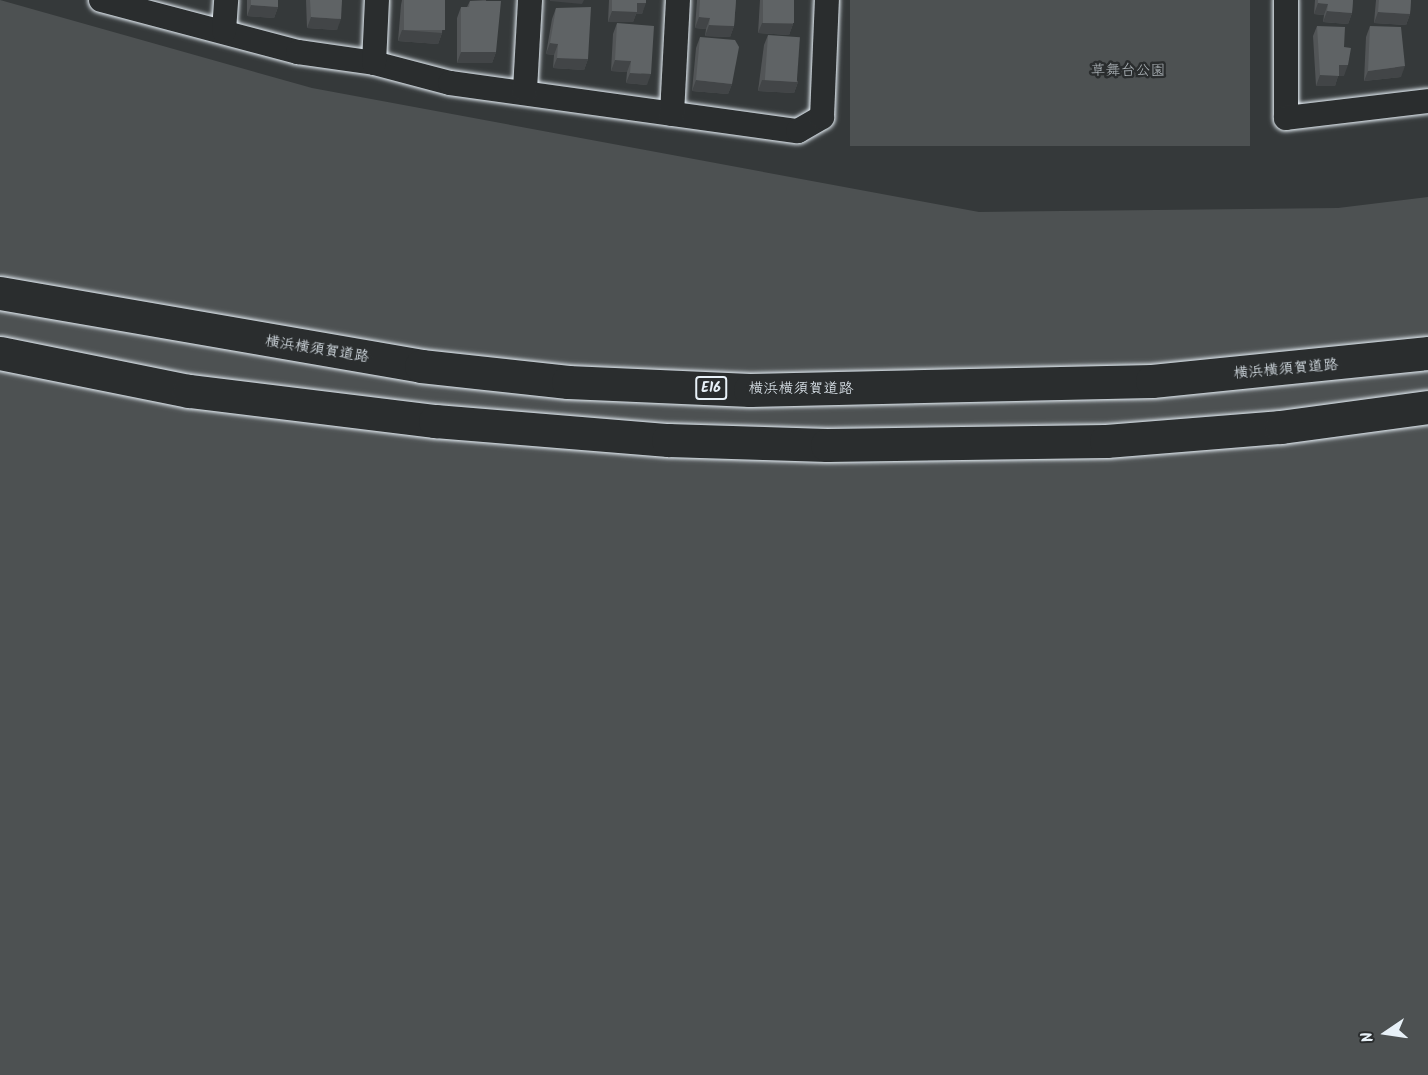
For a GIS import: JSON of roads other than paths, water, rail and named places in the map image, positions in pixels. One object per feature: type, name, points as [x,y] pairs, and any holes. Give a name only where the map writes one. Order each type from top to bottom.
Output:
[{"type":"highway","name":"横浜横須賀道路","points":[[0,293],[421,366],[568,382],[739,390],[1140,381],[1428,353]]},
{"type":"highway","points":[[0,353],[189,391],[435,421],[680,440],[827,445],[1106,441],[1281,427],[1428,407]]},
{"type":"street","points":[[101,0],[298,52],[374,63],[450,83],[525,90],[672,114],[798,131],[822,117],[827,0]]},
{"type":"street","points":[[224,31],[225,0]]},
{"type":"street","points":[[374,63],[377,0]]},
{"type":"street","points":[[525,90],[530,0]]},
{"type":"street","points":[[672,114],[678,0]]},
{"type":"street","points":[[1287,0],[1286,117],[1428,101]]},
{"type":"park label","name":"草舞台公園","points":[[1128,72]]}]
